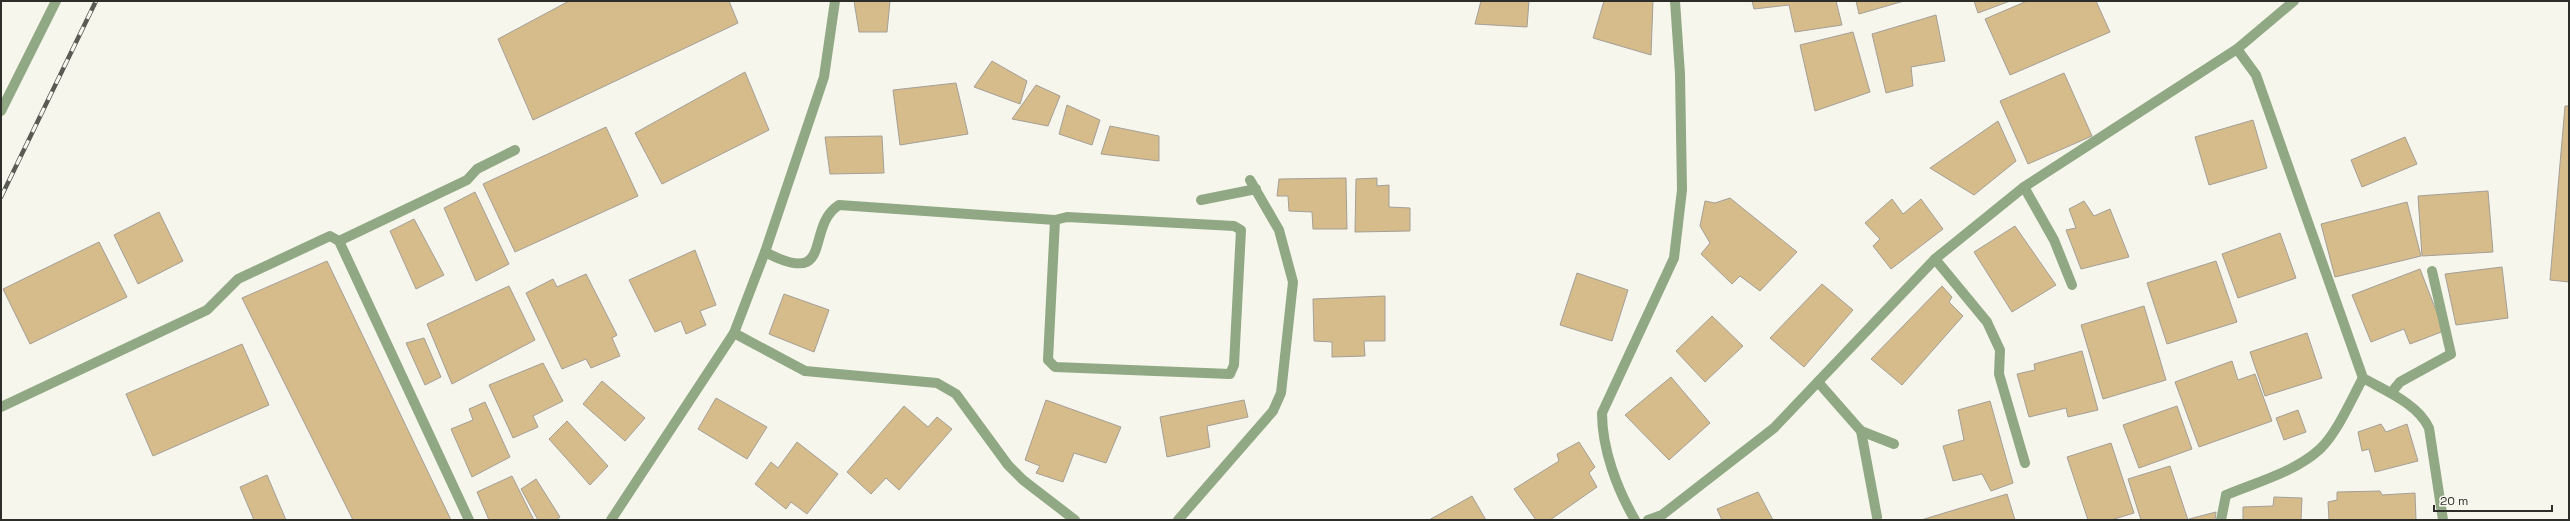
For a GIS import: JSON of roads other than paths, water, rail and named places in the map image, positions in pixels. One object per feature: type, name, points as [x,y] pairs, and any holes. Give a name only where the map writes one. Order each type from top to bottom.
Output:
[{"type":"street","points":[[1,111],[56,1]]},
{"type":"street","points":[[611,520],[734,333],[765,252],[824,77],[835,1]]},
{"type":"street","points":[[1635,520],[1621,496],[1602,430],[1602,413],[1674,258],[1682,190],[1680,74],[1675,1]]},
{"type":"street","points":[[1648,520],[1662,515],[1774,428],[1935,259],[2024,187],[2237,49],[2294,1]]},
{"type":"street","points":[[2237,49],[2256,75],[2363,378],[2391,393],[2423,416],[2429,428],[2443,520]]},
{"type":"street","points":[[339,241],[467,180],[477,169],[515,150]]},
{"type":"street","points":[[1178,520],[1273,411],[1281,393],[1293,282],[1280,230],[1250,180]]},
{"type":"street","points":[[2024,187],[2054,240],[2072,285]]},
{"type":"street","points":[[1201,200],[1256,189]]},
{"type":"street","points":[[765,252],[786,263],[799,265],[807,261],[815,252],[830,211],[839,205],[1055,220],[1067,217],[1234,226],[1241,230],[1234,365],[1230,374],[1055,367],[1048,360],[1055,220]]},
{"type":"street","points":[[1,407],[207,310],[238,279],[330,236],[339,241],[469,520]]},
{"type":"street","points":[[1935,259],[1987,322],[2000,350],[1999,374],[2025,463]]},
{"type":"street","points":[[2391,393],[2400,382],[2451,354],[2432,271]]},
{"type":"street","points":[[734,333],[804,371],[937,384],[956,394],[1008,465],[1023,480],[1075,520]]},
{"type":"street","points":[[2221,520],[2226,495],[2297,465],[2320,449],[2338,423],[2363,378]]},
{"type":"street","points":[[1818,382],[1861,431],[1894,444]]},
{"type":"street","points":[[1861,431],[1877,517]]},
{"type":"railway","points":[[1,197],[96,1]]}]
